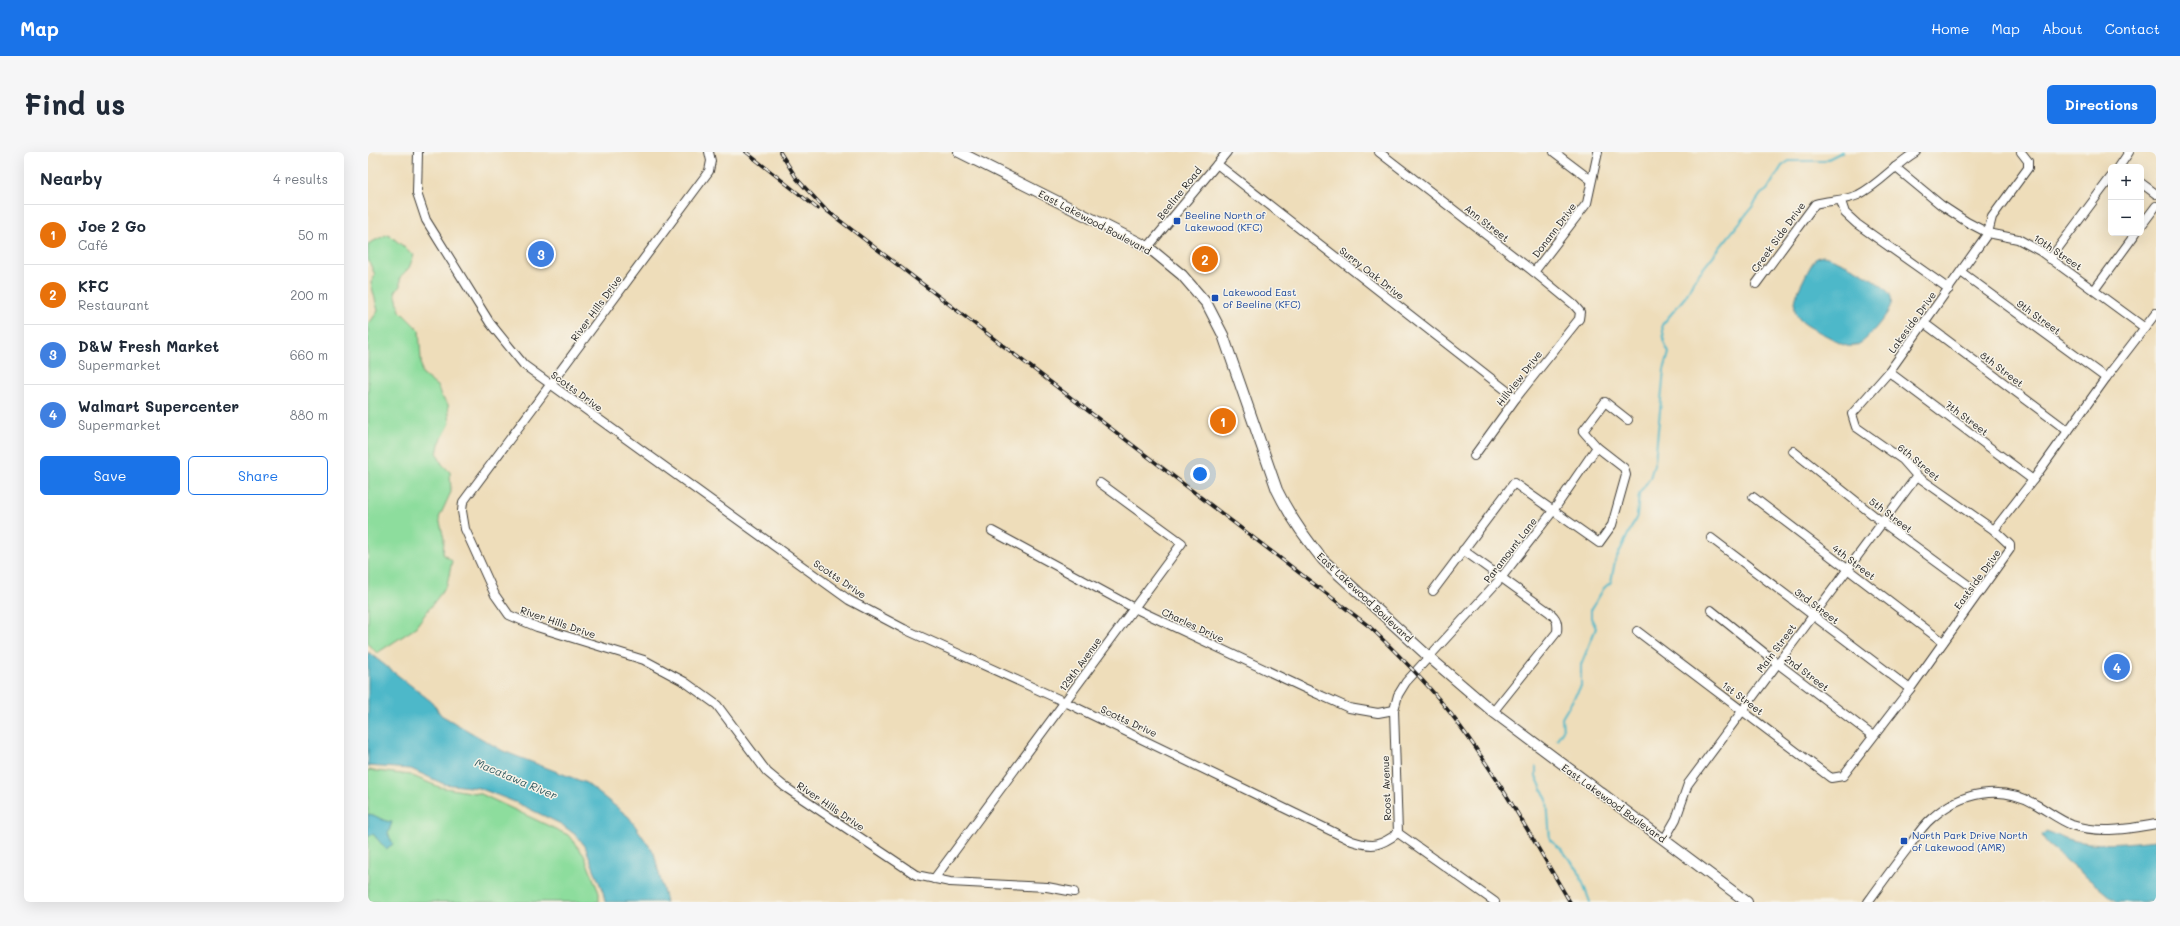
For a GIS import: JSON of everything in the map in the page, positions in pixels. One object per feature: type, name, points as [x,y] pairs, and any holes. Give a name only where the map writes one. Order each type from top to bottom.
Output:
[{"type":"main road","name":"East Lakewood Boulevard","points":[[959,152],[1148,247],[1182,275],[1207,304],[1223,336],[1277,490],[1298,529],[1323,560],[1429,658],[1493,712],[1547,754],[1747,902]]},
{"type":"street","name":"Scotts Drive","points":[[418,152],[417,193],[426,220],[505,344],[524,365],[849,600],[904,629],[1065,702],[1352,841],[1370,846],[1385,842],[1398,833]]},
{"type":"street","name":"River Hills Drive","points":[[709,152],[711,161],[709,171],[551,386],[463,502],[462,511],[465,529],[489,584],[509,615],[536,627],[644,660],[685,682],[717,705],[767,772],[785,787],[908,871],[916,875],[934,879],[981,885],[1047,887],[1074,892]]},
{"type":"street","name":"Beeline Road","points":[[1148,247],[1227,152]]},
{"type":"street","name":"Ann Street","points":[[1379,152],[1534,272],[1574,305],[1580,312]]},
{"type":"street","points":[[1554,152],[1591,180]]},
{"type":"street","name":"Donann Drive","points":[[1534,272],[1587,204],[1598,152]]},
{"type":"street","name":"Creek Side Drive","points":[[1756,284],[1809,209],[1815,204],[1823,201],[1841,200],[1858,195],[1916,152]]},
{"type":"street","name":"Lakeside Drive","points":[[1852,421],[1852,414],[1889,372],[1988,233],[1992,217],[2028,168],[2028,161],[2021,152]]},
{"type":"street","points":[[2121,164],[2129,152]]},
{"type":"street","name":"Surry Oak Drive","points":[[1217,164],[1516,398]]},
{"type":"street","name":"10th Street","points":[[1895,167],[1922,188],[1940,205],[1988,233],[2018,239],[2050,258],[2095,289],[2145,328]]},
{"type":"street","points":[[2050,258],[2108,181]]},
{"type":"street","points":[[2144,185],[2156,194]]},
{"type":"street","points":[[1841,200],[1845,213],[1857,224],[1949,289]]},
{"type":"street","points":[[2144,222],[2156,206]]},
{"type":"street","points":[[2095,289],[2134,236]]},
{"type":"street","name":"9th Street","points":[[1961,272],[2106,378]]},
{"type":"street","name":"Hillview Drive","points":[[1474,456],[1516,398],[1579,319],[1580,312]]},
{"type":"street","points":[[1994,530],[2033,480],[2106,378],[2156,313]]},
{"type":"street","name":"8th Street","points":[[1924,323],[2068,431]]},
{"type":"street","name":"7th Street","points":[[1889,372],[2033,480]]},
{"type":"street","points":[[1433,591],[1514,483],[1599,543],[1612,524],[1626,475],[1624,468],[1597,447],[1583,431],[1605,402],[1628,420]]},
{"type":"street","name":"6th Street","points":[[1852,421],[1856,427],[1903,460],[1917,476],[1994,530]]},
{"type":"street","name":"Paramount Lane","points":[[1429,658],[1501,578],[1553,511],[1597,447]]},
{"type":"street","name":"5th Street","points":[[1793,452],[1882,522],[1979,593]]},
{"type":"street","name":"Main Street","points":[[1664,840],[1676,819],[1688,784],[1917,476]]},
{"type":"street","name":"129th Avenue","points":[[934,879],[1182,543],[1100,483]]},
{"type":"street","name":"4th Street","points":[[1753,497],[1943,642]]},
{"type":"street","name":"Eastside Drive","points":[[1838,778],[1843,776],[1910,689],[2010,550],[2010,545],[1994,530]]},
{"type":"street","name":"Charles Drive","points":[[992,531],[1134,608],[1349,708],[1378,713],[1394,710]]},
{"type":"street","name":"3rd Street","points":[[1711,538],[1910,689]]},
{"type":"street","points":[[1463,550],[1555,616],[1558,624],[1557,632],[1493,712]]},
{"type":"street","name":"2nd Street","points":[[1711,610],[1777,663],[1873,736]]},
{"type":"street","name":"1st Street","points":[[1637,631],[1808,762],[1831,778],[1838,778]]},
{"type":"street","name":"Roost Avenue","points":[[1429,658],[1406,682],[1398,695],[1394,710],[1398,833],[1496,902]]},
{"type":"street","points":[[1868,902],[1930,819],[1955,801],[1973,795],[1993,792],[2015,795],[2036,804],[2072,824],[2095,829],[2124,830],[2156,824]]},
{"type":"green space","points":[[388,234],[414,255],[409,268],[400,277],[400,286],[395,292],[400,311],[419,330],[422,374],[438,387],[441,396],[448,404],[450,423],[439,444],[437,454],[442,464],[450,472],[451,492],[439,518],[444,539],[443,554],[452,561],[447,585],[414,629],[377,653],[368,644],[368,325],[378,311],[371,283],[375,275],[368,259],[368,244]]},
{"type":"green space","points":[[368,770],[410,775],[439,787],[481,794],[568,835],[584,855],[599,893],[599,902],[368,902]]},
{"type":"water","points":[[1823,256],[1850,266],[1871,278],[1888,291],[1891,297],[1892,301],[1888,312],[1871,334],[1858,345],[1844,345],[1805,324],[1796,313],[1796,298],[1809,268],[1816,258]]},
{"type":"water","name":"Macatawa River","points":[[368,652],[432,702],[441,715],[503,751],[586,783],[629,817],[654,853],[666,902],[605,902],[603,892],[585,846],[577,836],[561,824],[515,802],[479,788],[444,784],[411,769],[368,766]]},
{"type":"water","points":[[368,814],[392,822],[388,834],[393,844],[386,849],[373,834],[368,837]]},
{"type":"water","points":[[2046,831],[2067,839],[2100,844],[2156,840],[2156,902],[2116,902],[2047,844],[2042,835]]},
{"type":"waterway","points":[[1557,739],[1563,730],[1562,718],[1581,686],[1581,665],[1596,628],[1591,618],[1591,610],[1604,588],[1611,582],[1615,561],[1637,516],[1639,494],[1650,478],[1655,461],[1664,370],[1669,353],[1665,345],[1662,325],[1686,296],[1694,280],[1761,194],[1767,190],[1782,166],[1789,161],[1824,161],[1842,152]]},
{"type":"waterway","points":[[1536,767],[1536,776],[1547,800],[1550,840],[1561,849],[1578,870],[1590,902]]},
{"type":"railway","points":[[746,152],[818,209]]},
{"type":"railway","points":[[780,152],[797,179],[826,210],[1370,627],[1429,687],[1460,726],[1504,791],[1570,902]]},
{"type":"place","name":"Beeline North of Lakewood (KFC)","points":[[1177,221]]},
{"type":"place","name":"D&W Fresh Market","points":[[541,254]]},
{"type":"place","name":"KFC","points":[[1205,259]]},
{"type":"place","name":"Lakewood East of Beeline (KFC)","points":[[1215,298]]},
{"type":"place","name":"Joe 2 Go","points":[[1223,421]]},
{"type":"place","name":"Walmart Supercenter","points":[[2117,667]]},
{"type":"place","name":"North Park Drive North of Lakewood (AMR)","points":[[1904,841]]}]
